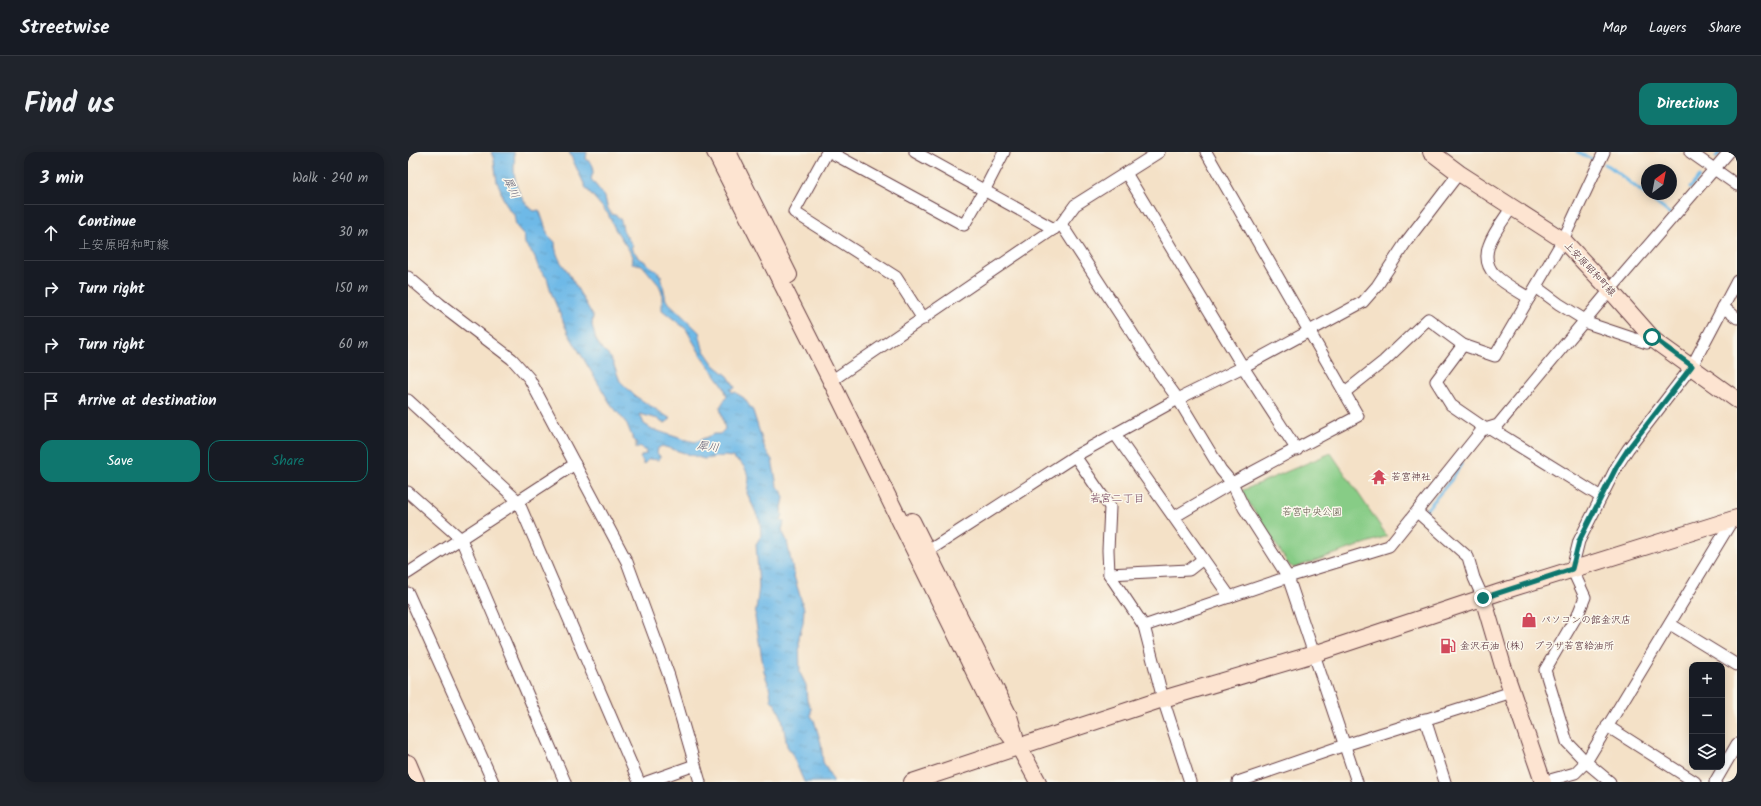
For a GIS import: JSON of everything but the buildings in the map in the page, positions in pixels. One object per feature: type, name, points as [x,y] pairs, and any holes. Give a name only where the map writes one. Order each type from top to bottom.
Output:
[{"type":"street","points":[[715,152],[835,378]]},
{"type":"street","points":[[728,152],[835,378],[923,555],[1009,716],[1019,747],[1038,782]]},
{"type":"street","points":[[923,319],[896,277],[794,212],[829,152],[964,225],[1004,152]]},
{"type":"street","points":[[915,152],[1058,226],[1178,399],[1211,453],[1232,483],[1244,508],[1288,577],[1357,782]]},
{"type":"street","points":[[835,378],[1058,226],[1075,204],[1159,152]]},
{"type":"street","points":[[1174,517],[1232,483],[1297,450],[1358,416],[1206,152]]},
{"type":"street","name":"上安原昭和町線","points":[[1431,152],[1563,240],[1652,337],[1737,400]]},
{"type":"street","points":[[1345,392],[1384,362],[1428,319],[1463,345],[1495,356],[1563,240],[1604,152]]},
{"type":"street","points":[[1690,152],[1737,185]]},
{"type":"street","points":[[1144,626],[1288,577],[1390,546],[1482,430],[1498,425],[1610,290],[1729,152]]},
{"type":"street","points":[[923,555],[1075,456],[1178,399],[1243,367],[1363,302],[1377,286],[1406,242],[1459,172]]},
{"type":"street","points":[[1126,173],[1243,367],[1297,450]]},
{"type":"street","points":[[1512,207],[1490,243],[1486,254],[1488,265],[1496,276],[1529,298]]},
{"type":"street","points":[[408,277],[440,304],[512,359],[528,378],[626,562],[669,676],[700,782]]},
{"type":"street","points":[[1610,782],[1586,762],[1567,742],[1545,670],[1579,612],[1585,597],[1572,569],[1579,541],[1617,466],[1628,449],[1692,366],[1737,281]]},
{"type":"street","points":[[1536,287],[1585,321],[1647,343],[1652,337]]},
{"type":"street","points":[[1723,307],[1737,318]]},
{"type":"street","points":[[1463,345],[1436,381],[1450,405],[1601,497]]},
{"type":"street","points":[[408,400],[518,501],[639,782]]},
{"type":"street","points":[[1115,434],[1230,597]]},
{"type":"street","points":[[1075,456],[1110,507],[1108,542],[1109,574],[1144,626],[1163,699],[1190,782]]},
{"type":"street","points":[[408,573],[575,464]]},
{"type":"street","points":[[408,492],[461,539],[565,782]]},
{"type":"street","points":[[1417,512],[1468,557],[1474,578],[1483,598],[1512,692],[1543,782],[1575,774],[1586,762],[1735,518]]},
{"type":"street","points":[[912,782],[1163,699],[1314,654],[1572,569],[1735,518]]},
{"type":"street","points":[[1109,574],[1189,570],[1203,559]]},
{"type":"street","points":[[408,593],[493,782]]},
{"type":"street","points":[[1670,624],[1737,665]]},
{"type":"street","points":[[1238,782],[1257,779],[1345,744],[1512,692]]},
{"type":"street","points":[[1426,719],[1445,782]]},
{"type":"street","points":[[1607,726],[1695,782]]},
{"type":"street","points":[[1715,782],[1737,744]]},
{"type":"street","points":[[408,763],[416,782]]},
{"type":"street","points":[[647,782],[695,765]]},
{"type":"green space","name":"若宮中央公園","points":[[1331,453],[1387,536],[1294,568],[1289,565],[1241,491]]},
{"type":"water","name":"犀川","points":[[491,152],[514,152],[514,174],[519,192],[529,207],[534,211],[539,210],[548,235],[555,242],[559,260],[566,269],[593,316],[592,325],[596,340],[601,348],[611,358],[620,381],[635,396],[671,419],[665,423],[658,419],[640,414],[644,424],[652,429],[695,442],[714,434],[720,434],[725,429],[720,407],[727,396],[723,385],[702,357],[686,329],[662,310],[662,292],[659,285],[642,265],[632,263],[633,256],[615,229],[608,214],[586,188],[569,152],[587,152],[586,159],[592,164],[594,169],[591,179],[605,197],[611,214],[620,219],[623,230],[633,245],[631,248],[637,257],[661,275],[666,300],[699,332],[703,349],[714,365],[728,376],[735,387],[734,389],[730,389],[733,393],[736,392],[744,398],[753,411],[765,449],[772,460],[777,485],[784,498],[781,513],[783,515],[781,520],[784,522],[782,530],[787,541],[794,576],[804,609],[803,623],[799,637],[800,673],[806,685],[807,701],[811,708],[811,716],[814,720],[821,743],[823,762],[834,782],[804,782],[787,746],[782,718],[776,705],[771,700],[770,690],[764,671],[755,617],[759,587],[756,544],[761,536],[760,522],[747,493],[749,478],[745,468],[741,463],[732,457],[724,456],[704,459],[662,446],[658,448],[657,453],[660,456],[659,460],[649,459],[643,465],[643,461],[640,458],[642,455],[646,454],[646,452],[640,446],[636,449],[636,442],[633,439],[627,424],[610,403],[568,333],[552,295],[547,278],[539,269],[534,255],[525,244],[524,235],[516,226],[514,214],[510,211],[502,196],[497,182],[494,160]]},
{"type":"waterway","points":[[1577,152],[1596,161]]},
{"type":"waterway","points":[[1716,157],[1720,152]]},
{"type":"waterway","points":[[1604,164],[1609,166],[1670,214]]},
{"type":"waterway","points":[[1690,188],[1699,177]]},
{"type":"waterway","points":[[1426,510],[1452,479],[1462,463]]},
{"type":"place","name":"若宮神社","points":[[1379,477]]},
{"type":"place","name":"パソコンの館金沢店","points":[[1529,620]]},
{"type":"place","name":"金沢石油（株） プラザ若宮給油所","points":[[1448,646]]},
{"type":"district","name":"若宮二丁目","points":[[1117,499]]},
{"type":"route","points":[[1483,598],[1572,569],[1579,541],[1617,466],[1628,449],[1692,366],[1655,341],[1652,337]]}]
